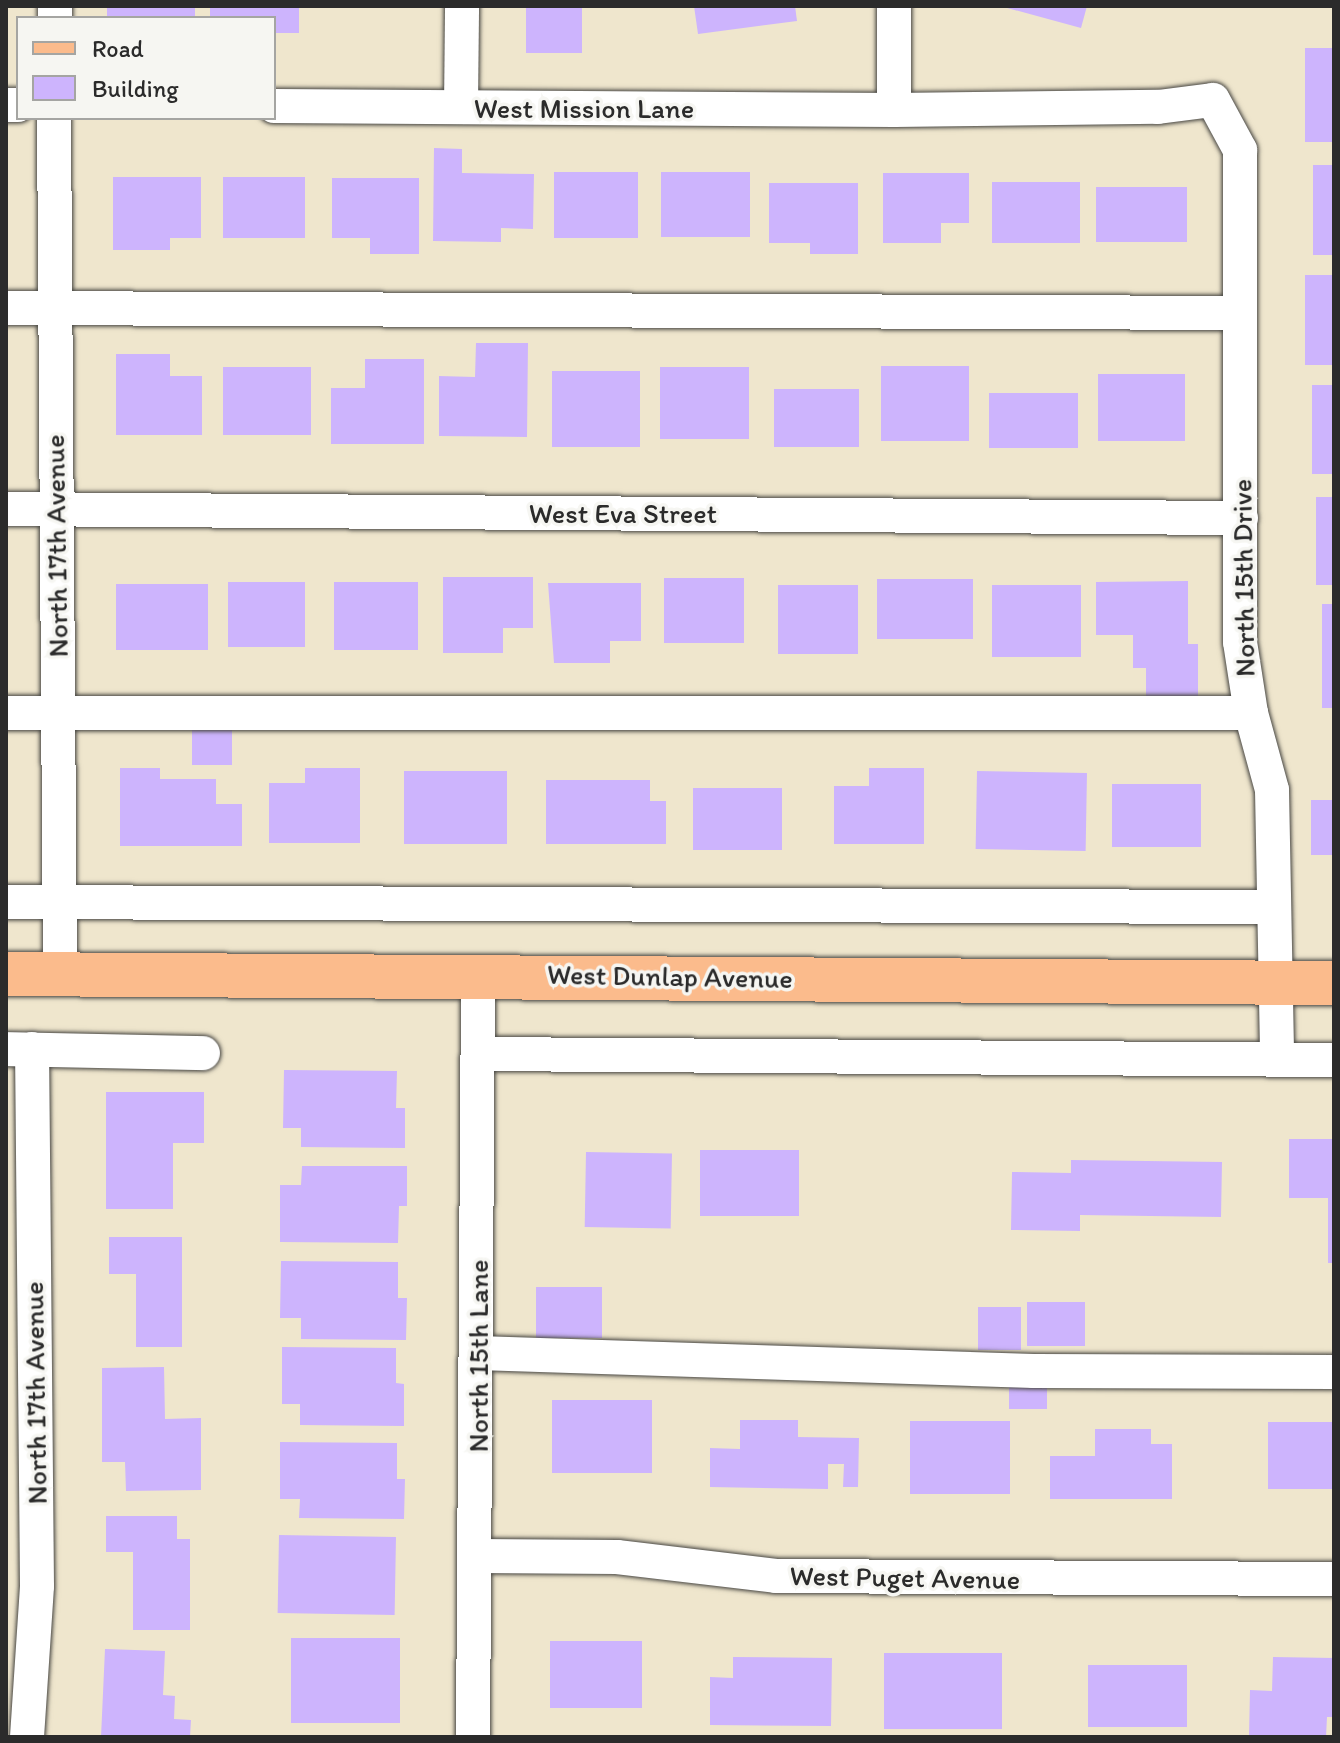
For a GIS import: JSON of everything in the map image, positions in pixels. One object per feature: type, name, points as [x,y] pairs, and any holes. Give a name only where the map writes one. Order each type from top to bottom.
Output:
[{"type":"main road","name":"West Dunlap Avenue","points":[[6,974],[1334,983]]},
{"type":"street","points":[[461,107],[462,6]]},
{"type":"street","points":[[894,6],[894,110]]},
{"type":"street","name":"West Mission Lane","points":[[276,106],[894,110],[1158,107],[1213,100]]},
{"type":"street","name":"North 15th Drive","points":[[1213,100],[1240,150],[1240,642],[1251,713],[1272,790],[1277,1060]]},
{"type":"street","name":"North 17th Avenue","points":[[54,120],[60,975]]},
{"type":"street","points":[[6,308],[1240,313]]},
{"type":"street","name":"West Eva Street","points":[[6,509],[1241,518]]},
{"type":"street","points":[[6,713],[1251,713]]},
{"type":"street","points":[[6,902],[1274,907]]},
{"type":"street","name":"North 15th Lane","points":[[473,1737],[477,1556],[478,975]]},
{"type":"street","points":[[19,1049],[203,1053]]},
{"type":"street","name":"North 17th Avenue","points":[[19,1049],[37,1586],[27,1737]]},
{"type":"street","points":[[478,1054],[1334,1060]]},
{"type":"street","points":[[478,1353],[1034,1371],[1334,1372]]},
{"type":"street","name":"West Puget Avenue","points":[[477,1556],[617,1557],[776,1576],[1334,1579]]},
{"type":"building","points":[[107,6],[195,6],[195,16],[107,16]]},
{"type":"building","points":[[210,6],[299,6],[299,33],[276,33],[276,16],[210,16]]},
{"type":"building","points":[[526,6],[582,6],[582,53],[526,53]]},
{"type":"building","points":[[694,6],[795,6],[797,21],[698,34]]},
{"type":"building","points":[[1000,6],[1087,6],[1081,28]]},
{"type":"building","points":[[1305,48],[1334,48],[1334,142],[1305,142]]},
{"type":"building","points":[[434,148],[462,149],[462,173],[534,174],[533,229],[501,228],[501,242],[433,241]]},
{"type":"building","points":[[1313,165],[1334,165],[1334,255],[1313,255]]},
{"type":"building","points":[[554,172],[638,172],[638,238],[554,238]]},
{"type":"building","points":[[661,172],[750,172],[750,237],[661,237]]},
{"type":"building","points":[[883,173],[969,173],[969,223],[941,223],[941,243],[883,243]]},
{"type":"building","points":[[113,177],[201,177],[201,238],[170,238],[170,250],[113,250]]},
{"type":"building","points":[[223,177],[305,177],[305,238],[223,238]]},
{"type":"building","points":[[332,178],[419,178],[419,254],[370,254],[370,238],[332,238]]},
{"type":"building","points":[[992,182],[1080,182],[1080,243],[992,243]]},
{"type":"building","points":[[769,183],[858,183],[858,254],[810,254],[810,243],[769,243]]},
{"type":"building","points":[[1096,187],[1187,187],[1187,242],[1096,242]]},
{"type":"building","points":[[1305,275],[1334,275],[1334,365],[1305,365]]},
{"type":"building","points":[[476,343],[528,343],[527,437],[439,436],[439,376],[475,377]]},
{"type":"building","points":[[116,354],[170,354],[170,376],[202,376],[202,435],[116,435]]},
{"type":"building","points":[[365,359],[424,359],[424,444],[331,444],[331,388],[365,388]]},
{"type":"building","points":[[881,366],[969,366],[969,441],[881,441]]},
{"type":"building","points":[[223,367],[311,367],[311,435],[223,435]]},
{"type":"building","points":[[660,367],[749,367],[749,439],[660,439]]},
{"type":"building","points":[[552,371],[640,371],[640,447],[552,447]]},
{"type":"building","points":[[1098,374],[1185,374],[1185,441],[1098,441]]},
{"type":"building","points":[[1312,385],[1334,385],[1334,474],[1312,474]]},
{"type":"building","points":[[774,389],[859,389],[859,447],[774,447]]},
{"type":"building","points":[[989,393],[1078,393],[1078,448],[989,448]]},
{"type":"building","points":[[1316,497],[1334,497],[1334,585],[1316,585]]},
{"type":"building","points":[[443,577],[533,577],[533,628],[503,628],[503,653],[443,653]]},
{"type":"building","points":[[664,578],[744,578],[744,643],[664,643]]},
{"type":"building","points":[[877,579],[973,579],[973,639],[877,639]]},
{"type":"building","points":[[1188,581],[1188,644],[1198,644],[1198,697],[1146,698],[1146,668],[1133,668],[1133,635],[1096,635],[1096,582]]},
{"type":"building","points":[[228,582],[305,582],[305,647],[228,647]]},
{"type":"building","points":[[334,582],[418,582],[418,650],[334,650]]},
{"type":"building","points":[[548,583],[641,583],[641,641],[610,641],[610,663],[554,663]]},
{"type":"building","points":[[116,584],[208,584],[208,650],[116,650]]},
{"type":"building","points":[[778,585],[858,585],[858,654],[778,654]]},
{"type":"building","points":[[992,585],[1081,585],[1081,657],[992,657]]},
{"type":"building","points":[[1322,604],[1334,604],[1334,708],[1322,708]]},
{"type":"building","points":[[192,725],[232,725],[232,765],[192,765]]},
{"type":"building","points":[[120,768],[160,768],[160,779],[216,779],[216,804],[242,804],[242,846],[120,846]]},
{"type":"building","points":[[305,768],[360,768],[360,843],[269,843],[269,783],[305,783]]},
{"type":"building","points":[[869,768],[924,768],[924,844],[834,844],[834,786],[869,786]]},
{"type":"building","points":[[404,771],[507,771],[507,844],[404,844]]},
{"type":"building","points":[[977,771],[1087,773],[1086,851],[976,849]]},
{"type":"building","points":[[546,780],[650,780],[650,801],[666,801],[666,844],[546,844]]},
{"type":"building","points":[[1112,784],[1201,784],[1201,847],[1112,847]]},
{"type":"building","points":[[693,788],[782,788],[782,850],[693,850]]},
{"type":"building","points":[[1311,800],[1334,800],[1334,855],[1311,855]]},
{"type":"building","points":[[284,1070],[397,1071],[396,1108],[405,1108],[405,1148],[301,1147],[301,1128],[283,1128]]},
{"type":"building","points":[[106,1092],[204,1092],[204,1143],[173,1143],[173,1209],[106,1209]]},
{"type":"building","points":[[1289,1139],[1334,1139],[1334,1263],[1328,1263],[1328,1198],[1289,1198]]},
{"type":"building","points":[[700,1150],[799,1150],[799,1216],[700,1216]]},
{"type":"building","points":[[586,1152],[672,1154],[671,1228],[585,1227]]},
{"type":"building","points":[[1071,1160],[1222,1162],[1221,1217],[1080,1215],[1080,1231],[1011,1230],[1012,1172],[1071,1173]]},
{"type":"building","points":[[302,1166],[407,1166],[407,1206],[399,1206],[398,1243],[280,1242],[280,1185],[301,1185]]},
{"type":"building","points":[[109,1237],[182,1237],[182,1347],[136,1347],[136,1274],[109,1274]]},
{"type":"building","points":[[281,1261],[398,1262],[398,1298],[407,1298],[406,1340],[301,1339],[301,1318],[280,1318]]},
{"type":"building","points":[[536,1287],[602,1287],[602,1338],[536,1338]]},
{"type":"building","points":[[1027,1302],[1085,1302],[1085,1346],[1027,1346]]},
{"type":"building","points":[[978,1307],[1021,1307],[1021,1350],[978,1350]]},
{"type":"building","points":[[282,1347],[396,1348],[396,1383],[404,1384],[404,1426],[300,1425],[300,1404],[282,1404]]},
{"type":"building","points":[[164,1367],[165,1419],[201,1418],[201,1490],[126,1491],[125,1462],[102,1462],[102,1368]]},
{"type":"building","points":[[1009,1381],[1047,1381],[1047,1409],[1009,1409]]},
{"type":"building","points":[[552,1400],[652,1400],[652,1473],[552,1473]]},
{"type":"building","points":[[740,1420],[798,1420],[798,1437],[859,1438],[858,1487],[843,1487],[844,1464],[828,1464],[828,1489],[710,1487],[710,1448],[740,1449]]},
{"type":"building","points":[[910,1421],[1010,1421],[1010,1494],[910,1494]]},
{"type":"building","points":[[1268,1422],[1334,1422],[1334,1489],[1268,1489]]},
{"type":"building","points":[[1095,1429],[1151,1429],[1151,1444],[1172,1444],[1172,1499],[1050,1499],[1050,1456],[1095,1456]]},
{"type":"building","points":[[280,1442],[397,1443],[397,1479],[405,1479],[404,1519],[299,1518],[300,1499],[280,1499]]},
{"type":"building","points":[[106,1516],[177,1516],[177,1539],[190,1539],[190,1630],[133,1630],[133,1552],[106,1552]]},
{"type":"building","points":[[279,1535],[396,1537],[395,1615],[278,1613]]},
{"type":"building","points":[[291,1638],[400,1638],[400,1723],[291,1723]]},
{"type":"building","points":[[550,1641],[642,1641],[642,1708],[550,1708]]},
{"type":"building","points":[[105,1649],[165,1651],[163,1695],[175,1696],[174,1719],[191,1720],[190,1737],[101,1737]]},
{"type":"building","points":[[884,1653],[1002,1653],[1002,1729],[884,1729]]},
{"type":"building","points":[[733,1657],[832,1658],[831,1726],[710,1725],[710,1677],[733,1678]]},
{"type":"building","points":[[1273,1657],[1334,1658],[1334,1717],[1327,1717],[1326,1737],[1249,1737],[1250,1690],[1272,1691]]},
{"type":"building","points":[[1088,1665],[1187,1665],[1187,1727],[1088,1727]]}]
